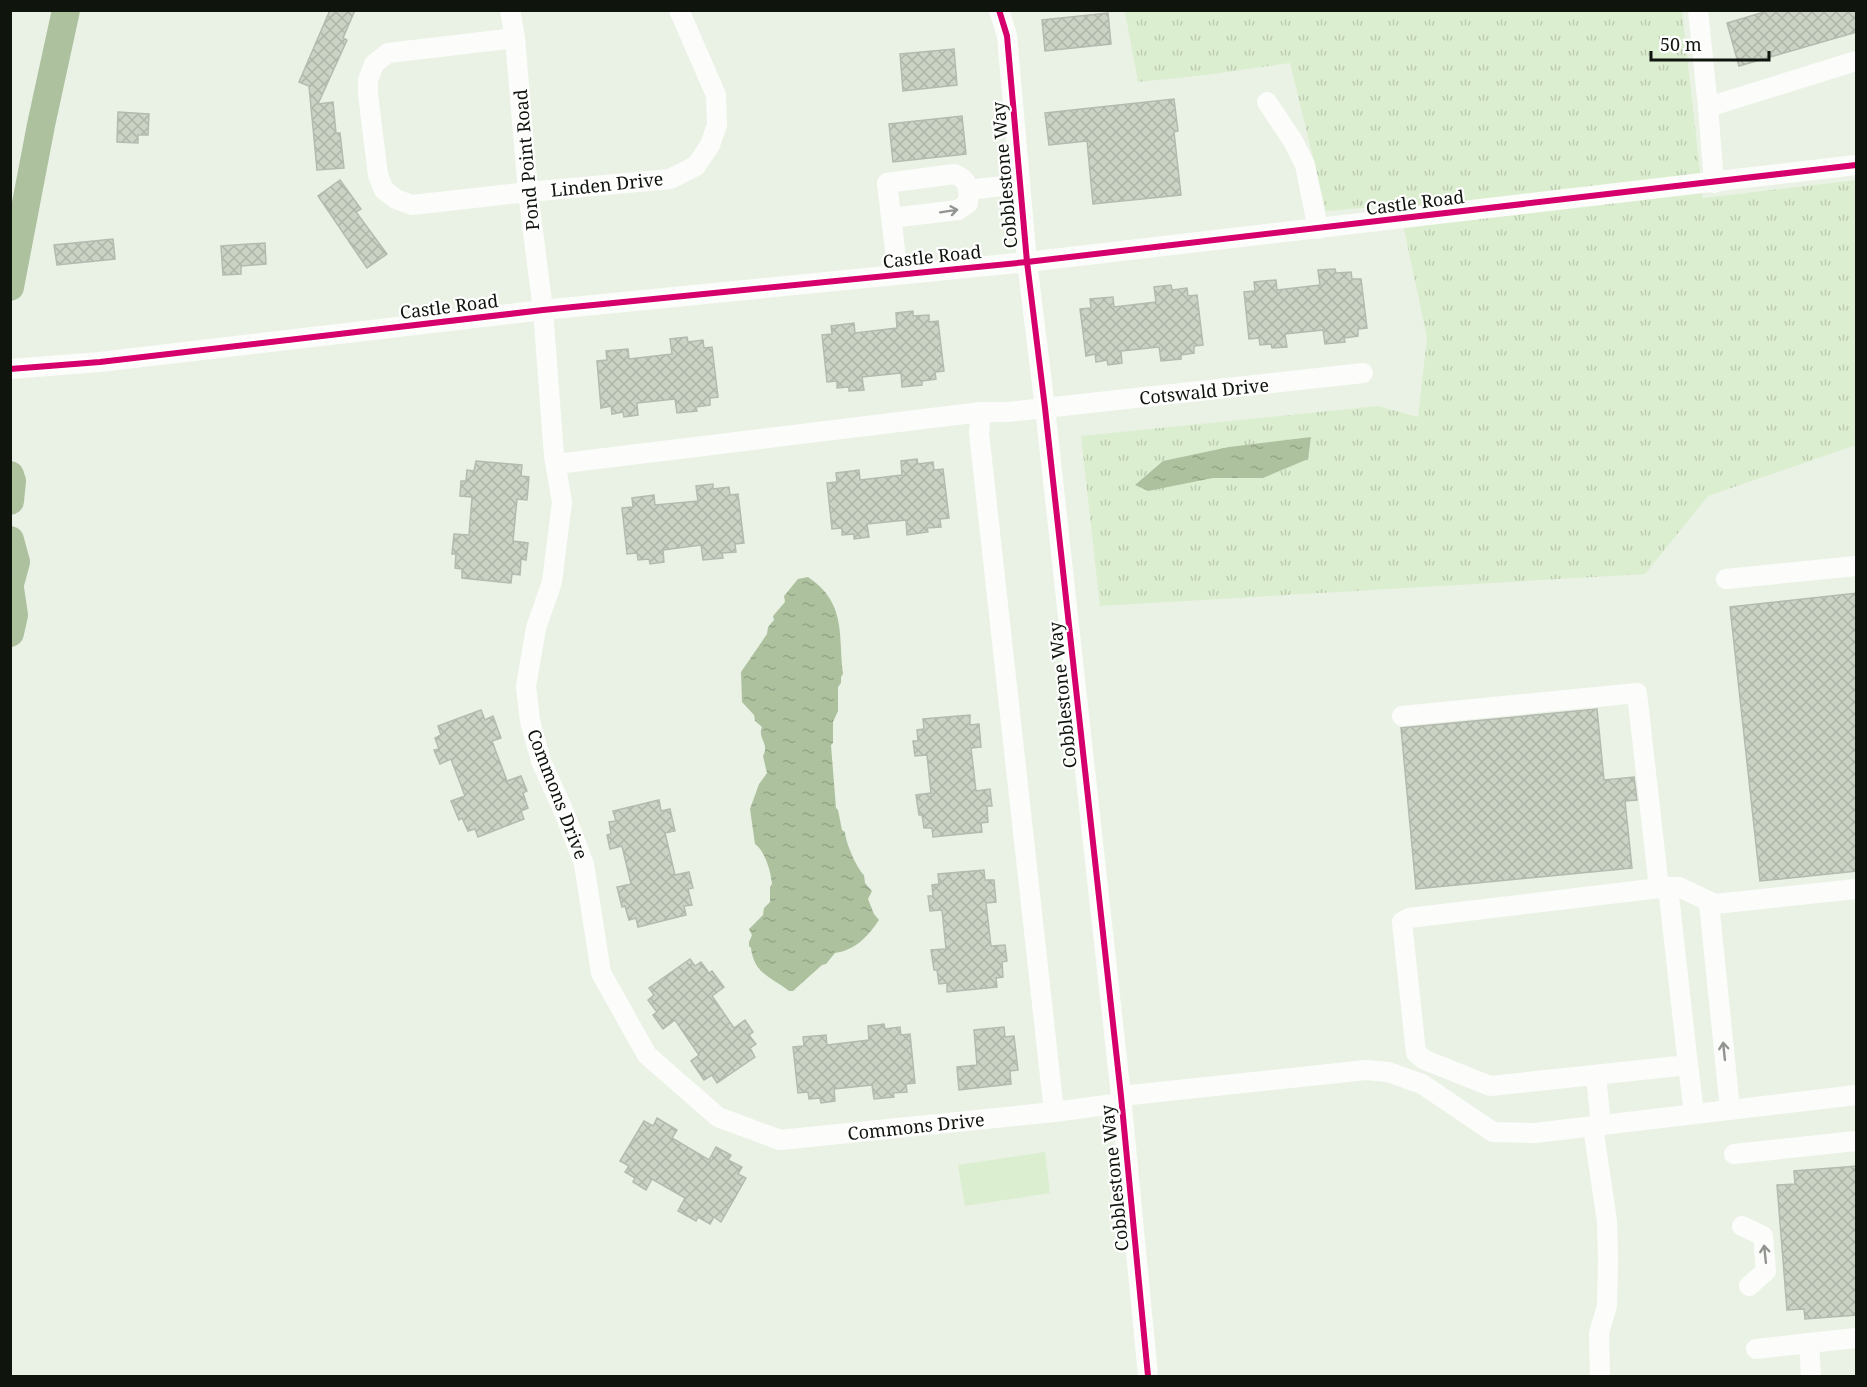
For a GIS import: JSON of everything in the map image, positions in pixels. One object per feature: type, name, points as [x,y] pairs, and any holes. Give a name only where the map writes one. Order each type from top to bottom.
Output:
[{"type":"street","name":"Pond Point Road","points":[[510,10],[515,38],[528,192],[543,310]]},
{"type":"street","name":"Linden Drive","points":[[515,38],[388,53],[374,64],[368,80],[368,94],[378,175],[384,190],[396,200],[412,205],[670,179],[696,166],[710,145],[717,125],[716,95],[679,10]]},
{"type":"street","name":"Cobblestone Way","points":[[999,10],[1007,36],[1027,262],[1121,1099],[1148,1377]]},
{"type":"street","points":[[1698,10],[1714,183]]},
{"type":"street","points":[[1708,107],[1857,61]]},
{"type":"street","points":[[1268,102],[1293,141],[1305,165],[1318,229]]},
{"type":"street","name":"Castle Road","points":[[10,369],[100,362],[543,310],[1027,262],[1857,165]]},
{"type":"street","points":[[891,218],[958,210],[968,203],[967,183],[962,177],[954,174],[887,183],[891,218],[898,275]]},
{"type":"street","points":[[968,190],[1020,184]]},
{"type":"street","name":"Commons Drive","points":[[543,310],[556,465],[562,502],[552,582],[536,628],[526,686],[530,721],[541,761],[584,864],[601,973],[647,1055],[718,1117],[780,1140],[1054,1112],[1121,1099],[1366,1070],[1389,1072],[1422,1084],[1493,1132],[1535,1133],[1857,1095]]},
{"type":"street","name":"Cotswald Drive","points":[[1045,408],[1363,373]]},
{"type":"street","points":[[556,465],[981,412],[1045,408]]},
{"type":"street","points":[[981,412],[979,433],[1054,1112]]},
{"type":"street","points":[[1726,579],[1857,566]]},
{"type":"street","points":[[1402,716],[1637,693],[1694,1113]]},
{"type":"street","points":[[1688,1065],[1490,1086],[1425,1060],[1416,1053],[1402,922],[1409,918],[1664,887],[1679,887],[1715,904],[1857,889]]},
{"type":"street","points":[[1709,903],[1730,1109]]},
{"type":"street","points":[[1596,1075],[1597,1126],[1607,1221],[1608,1260],[1607,1306],[1599,1333],[1600,1377]]},
{"type":"street","points":[[1734,1154],[1857,1141]]},
{"type":"street","points":[[1742,1226],[1763,1236],[1766,1271],[1749,1286]]},
{"type":"street","points":[[1756,1349],[1857,1338]]},
{"type":"street","points":[[1809,1343],[1811,1377]]},
{"type":"green space","points":[[1140,10],[1682,11],[1703,198],[1856,180],[1856,445],[1708,496],[1645,574],[1100,606],[1081,436],[1378,406],[1418,417],[1427,338],[1399,205],[1326,211],[1290,63],[1138,82],[1125,12]]},
{"type":"green space","points":[[1045,1152],[1050,1193],[965,1206],[958,1165]]},
{"type":"water","points":[[1311,437],[1308,459],[1263,478],[1213,478],[1148,491],[1135,485],[1163,461],[1229,447]]},
{"type":"water","points":[[808,577],[829,598],[838,621],[843,674],[838,687],[838,711],[833,722],[833,743],[831,745],[836,808],[852,855],[864,875],[865,883],[872,891],[868,899],[879,920],[861,941],[849,949],[835,953],[826,964],[793,991],[789,991],[760,969],[749,946],[752,935],[749,929],[763,915],[764,908],[770,902],[772,884],[767,862],[755,844],[750,809],[759,784],[767,773],[763,756],[765,748],[761,735],[762,727],[742,702],[741,672],[767,634],[768,627],[774,620],[773,616],[785,602],[784,596],[798,579]]},
{"type":"building","points":[[330,10],[355,10],[343,38],[347,40],[318,104],[333,102],[336,133],[340,133],[344,168],[317,170],[309,86],[299,82]]},
{"type":"building","points":[[1771,10],[1857,10],[1857,32],[1739,66],[1727,23]]},
{"type":"building","points":[[1108,13],[1111,44],[1045,51],[1042,20]]},
{"type":"building","points":[[954,49],[957,85],[903,91],[900,54]]},
{"type":"building","points":[[1174,99],[1178,131],[1174,132],[1181,195],[1093,204],[1087,141],[1049,145],[1045,113]]},
{"type":"building","points":[[118,112],[149,114],[148,135],[138,135],[138,143],[117,142]]},
{"type":"building","points":[[962,116],[966,154],[893,162],[889,124]]},
{"type":"building","points":[[340,180],[361,209],[356,212],[387,254],[367,268],[318,196]]},
{"type":"building","points":[[113,239],[115,259],[57,265],[54,245]]},
{"type":"building","points":[[265,243],[266,264],[241,266],[241,274],[223,275],[221,246]]},
{"type":"building","points":[[1335,269],[1336,273],[1351,272],[1352,279],[1361,279],[1367,328],[1358,329],[1358,336],[1344,338],[1345,342],[1325,344],[1323,330],[1285,334],[1287,347],[1272,348],[1271,344],[1260,345],[1259,338],[1249,339],[1244,292],[1255,291],[1254,282],[1276,280],[1277,290],[1320,285],[1318,270]]},
{"type":"building","points":[[1171,285],[1172,290],[1187,288],[1188,296],[1197,295],[1203,345],[1194,346],[1194,353],[1181,355],[1181,359],[1161,361],[1159,347],[1121,351],[1122,363],[1108,365],[1107,360],[1096,362],[1095,354],[1086,356],[1080,309],[1091,308],[1090,299],[1113,297],[1114,307],[1156,302],[1154,287]]},
{"type":"building","points":[[913,311],[913,316],[929,315],[929,322],[938,321],[944,371],[935,372],[936,379],[922,381],[922,385],[902,387],[901,373],[862,377],[864,390],[849,391],[849,387],[837,388],[837,381],[827,382],[822,335],[832,334],[831,326],[854,323],[855,333],[897,328],[896,313]]},
{"type":"building","points":[[687,337],[688,342],[703,340],[704,348],[712,347],[718,397],[710,398],[710,405],[696,407],[697,411],[677,413],[675,399],[637,403],[638,415],[624,417],[623,412],[612,414],[611,406],[601,408],[597,361],[607,360],[606,351],[628,349],[629,359],[672,354],[670,339]]},
{"type":"building","points":[[917,459],[918,464],[933,462],[934,470],[943,469],[949,518],[940,519],[941,527],[927,528],[928,532],[907,535],[906,520],[867,524],[869,537],[854,539],[854,534],[842,535],[842,528],[832,529],[827,483],[837,482],[836,473],[859,470],[860,480],[902,475],[901,461]]},
{"type":"building","points":[[476,461],[522,465],[521,476],[529,477],[527,500],[517,499],[513,541],[528,543],[526,560],[521,559],[520,575],[512,574],[511,583],[462,578],[462,569],[455,568],[456,554],[452,554],[454,534],[469,535],[472,497],[460,496],[461,481],[466,481],[467,470],[474,471]]},
{"type":"building","points":[[713,484],[713,489],[729,487],[730,495],[738,494],[744,543],[735,544],[736,552],[722,553],[723,558],[703,560],[701,545],[663,550],[664,562],[650,564],[649,559],[638,560],[637,553],[627,554],[622,508],[633,507],[632,498],[654,495],[655,505],[698,501],[696,486]]},
{"type":"building","points":[[1857,593],[1857,871],[1760,881],[1730,607]]},
{"type":"building","points":[[1597,709],[1604,780],[1634,777],[1637,800],[1625,801],[1632,868],[1416,889],[1401,728]]},
{"type":"building","points":[[481,710],[485,720],[493,716],[501,738],[492,741],[507,781],[521,776],[527,791],[523,793],[528,808],[521,811],[524,819],[478,837],[475,829],[468,831],[462,818],[459,820],[451,801],[465,796],[451,759],[440,764],[434,750],[439,749],[435,738],[441,735],[438,726]]},
{"type":"building","points":[[970,715],[970,725],[979,724],[981,747],[971,748],[976,791],[990,789],[992,806],[987,806],[988,822],[981,823],[982,832],[933,837],[932,828],[924,828],[916,795],[931,793],[927,755],[915,756],[913,741],[918,741],[917,730],[924,729],[923,719]]},
{"type":"building","points":[[659,800],[661,811],[670,809],[675,831],[665,833],[675,875],[689,872],[693,888],[688,889],[692,905],[684,906],[686,915],[638,927],[636,918],[629,920],[625,906],[622,907],[617,887],[631,884],[622,846],[610,849],[607,835],[611,834],[609,822],[616,821],[613,811]]},
{"type":"building","points":[[984,870],[985,880],[994,880],[996,902],[986,903],[991,946],[1005,945],[1007,961],[1002,962],[1003,977],[996,978],[997,987],[947,992],[947,983],[939,984],[931,950],[946,949],[942,910],[930,911],[928,896],[933,896],[932,885],[939,884],[938,874]]},
{"type":"building","points":[[690,959],[695,966],[701,962],[709,973],[712,971],[724,987],[712,996],[734,1028],[745,1020],[753,1032],[749,1035],[756,1044],[750,1048],[755,1057],[717,1083],[712,1075],[704,1080],[691,1061],[699,1055],[675,1020],[663,1029],[653,1015],[657,1012],[648,1000],[654,995],[649,988]]},
{"type":"building","points":[[884,1024],[885,1029],[900,1027],[901,1035],[910,1034],[915,1083],[906,1084],[907,1092],[893,1093],[894,1097],[874,1099],[872,1085],[834,1089],[835,1101],[821,1103],[820,1098],[809,1099],[808,1092],[798,1093],[793,1047],[804,1046],[803,1037],[826,1035],[827,1045],[869,1040],[868,1026]]},
{"type":"building","points":[[1004,1027],[1005,1037],[1014,1036],[1018,1070],[1010,1071],[1011,1084],[959,1090],[957,1067],[977,1065],[974,1030]]},
{"type":"building","points":[[657,1118],[677,1130],[672,1138],[709,1160],[716,1147],[731,1155],[728,1160],[742,1167],[738,1174],[746,1178],[721,1222],[714,1217],[710,1224],[698,1217],[696,1221],[678,1211],[685,1198],[652,1179],[646,1190],[633,1182],[635,1178],[625,1172],[629,1166],[620,1161],[644,1121],[653,1126]]},
{"type":"building","points":[[1857,1166],[1857,1315],[1805,1319],[1804,1309],[1787,1310],[1777,1185],[1795,1184],[1794,1171]]},
{"type":"waterway","points":[[10,287],[66,10]]},
{"type":"waterway","points":[[10,475],[12,481],[10,501]]},
{"type":"waterway","points":[[10,540],[16,562],[10,584]]},
{"type":"waterway","points":[[10,588],[14,615],[10,633]]},
{"type":"cycle path","points":[[999,10],[1007,36],[1027,262],[1121,1096],[1148,1376]]},
{"type":"cycle path","points":[[10,369],[100,362],[543,310],[1027,262],[1856,165]]}]
